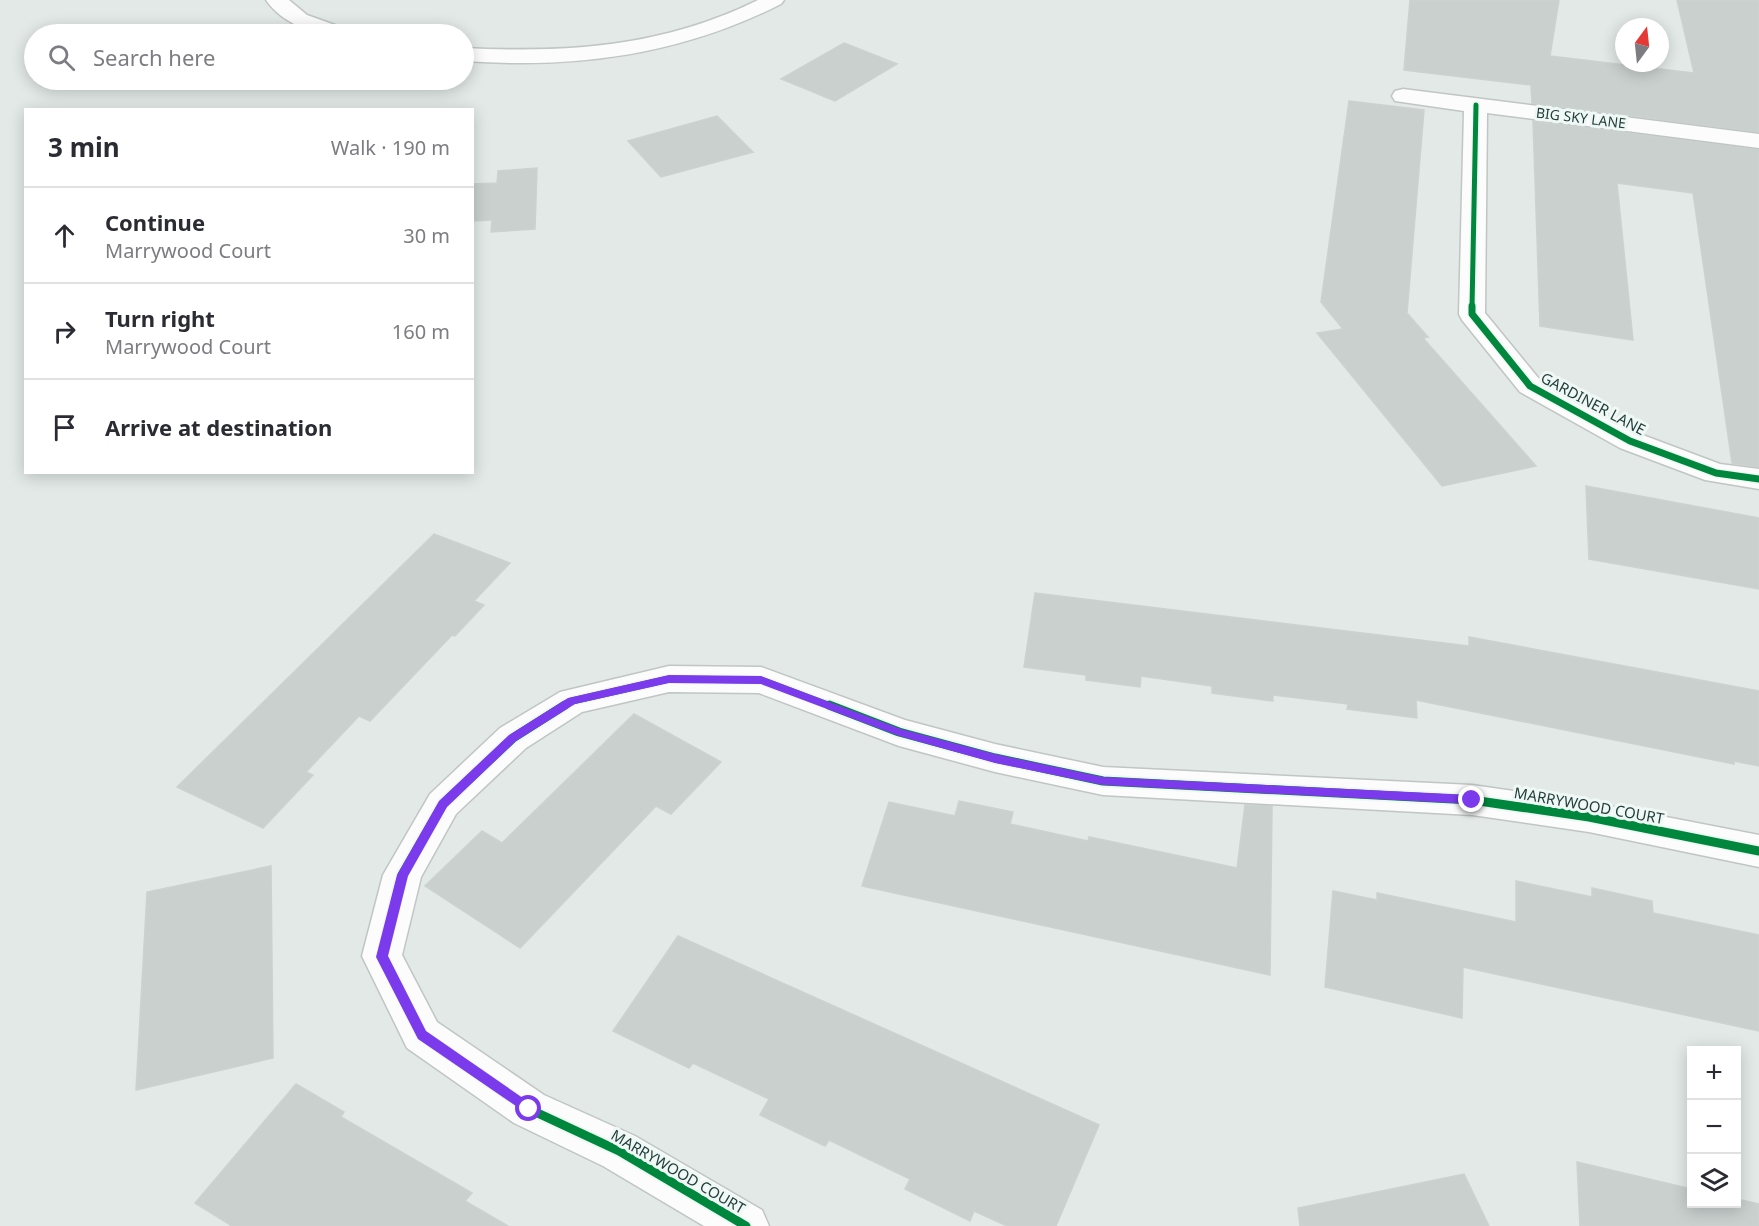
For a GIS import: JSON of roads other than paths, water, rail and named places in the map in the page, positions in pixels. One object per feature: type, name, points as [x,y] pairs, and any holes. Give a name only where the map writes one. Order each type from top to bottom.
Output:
[{"type":"street","points":[[276,0],[300,20],[311,24]]},
{"type":"street","points":[[474,55],[546,57],[641,47],[686,37],[724,24],[774,0]]},
{"type":"street","name":"BIG SKY LANE","points":[[1403,96],[1759,141]]},
{"type":"street","name":"GARDINER LANE","points":[[1476,105],[1472,314],[1530,386],[1630,441],[1716,473],[1759,479]]},
{"type":"street","name":"MARRYWOOD COURT","points":[[746,1226],[619,1151],[529,1109],[422,1035],[382,957],[402,875],[443,804],[513,738],[572,701],[669,679],[761,680],[899,732],[995,758],[1103,781],[1472,800],[1589,817],[1759,851]]}]
